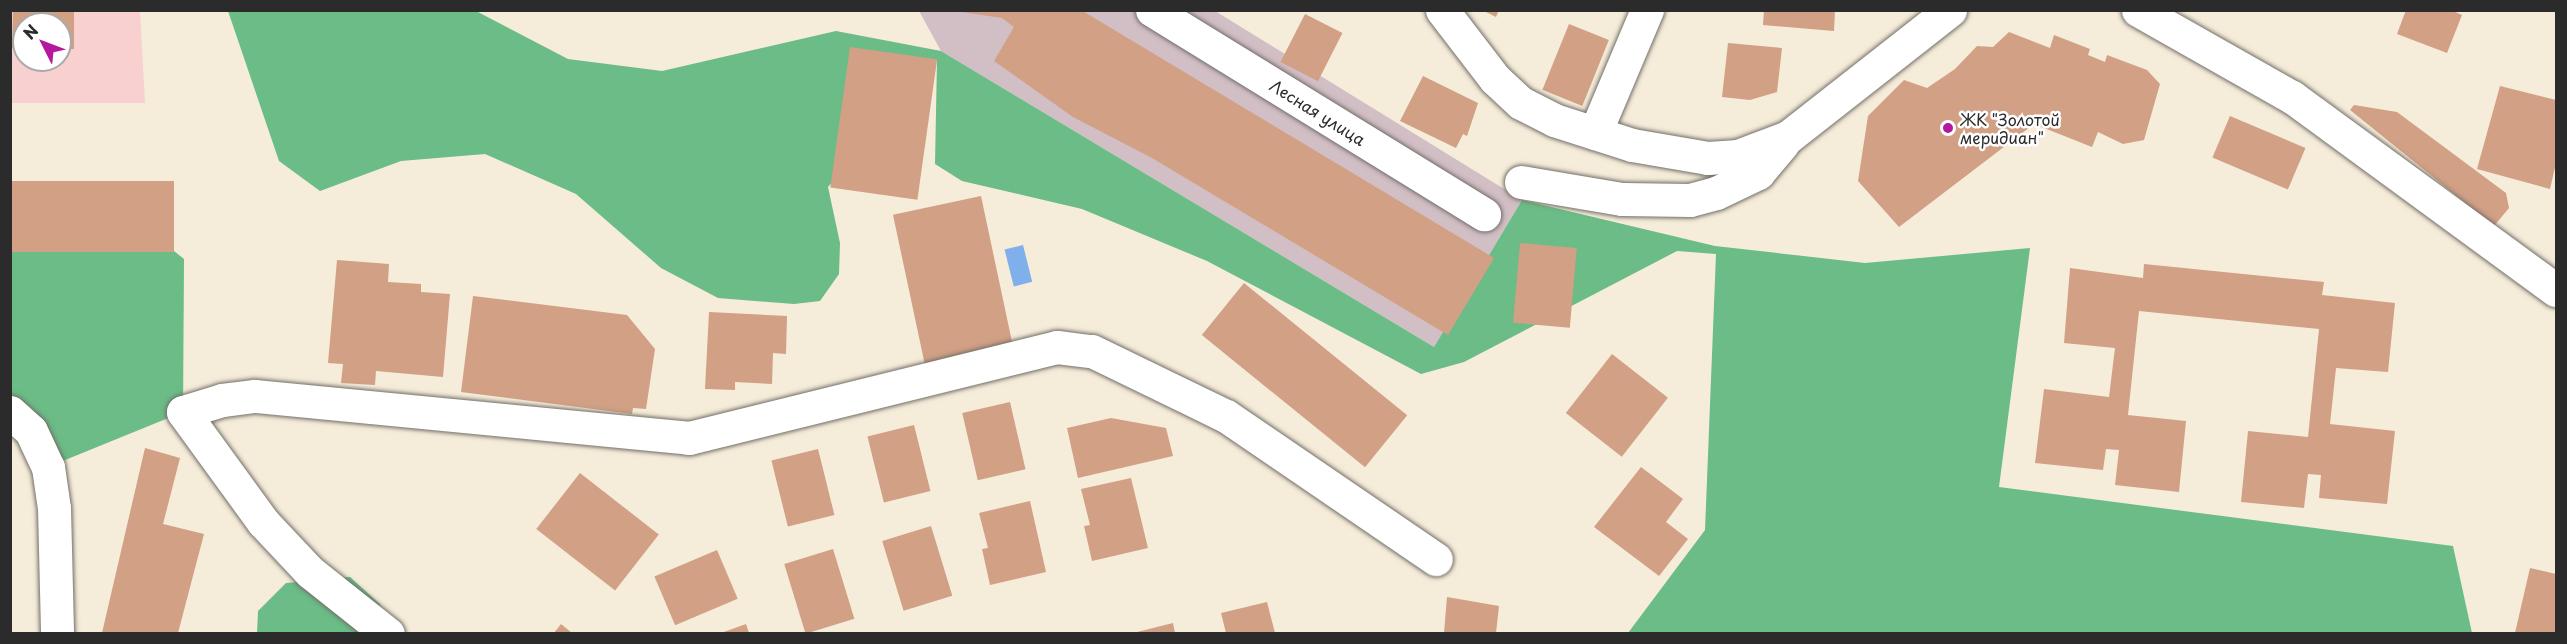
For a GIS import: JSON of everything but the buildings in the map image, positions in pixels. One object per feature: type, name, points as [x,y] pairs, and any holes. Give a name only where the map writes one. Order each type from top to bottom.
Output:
[{"type":"street","name":"Лесная улица","points":[[1152,10],[1484,214]]},
{"type":"street","points":[[1442,10],[1495,79],[1521,104],[1554,120],[1632,145],[1708,158],[1738,156],[1788,137]]},
{"type":"street","points":[[1595,133],[1647,10]]},
{"type":"street","points":[[1521,182],[1622,199],[1690,200],[1716,193],[1758,173],[1788,137],[1950,10]]},
{"type":"street","points":[[2138,10],[2292,97],[2556,290]]},
{"type":"street","points":[[388,633],[310,572],[263,522],[183,412],[255,396],[689,438],[1057,347],[1092,351],[1226,416],[1436,559]]},
{"type":"street","points":[[10,412],[31,431],[48,467],[54,508],[57,633]]},
{"type":"shaded area","points":[[11,11],[140,11],[145,103],[11,103]]},
{"type":"shaded area","points":[[919,11],[1215,11],[1522,200],[1434,347],[941,51]]},
{"type":"green space","points":[[228,11],[476,11],[568,59],[662,71],[836,31],[941,51],[1434,347],[1522,200],[1715,246],[1865,263],[2030,248],[1999,487],[2453,546],[2472,633],[1628,633],[1705,530],[1716,254],[1677,251],[1464,362],[1421,374],[1207,261],[1082,209],[962,181],[935,164],[937,60],[828,187],[840,243],[839,274],[820,301],[794,304],[718,298],[661,268],[576,194],[485,154],[401,161],[320,191],[279,161]]},
{"type":"green space","points":[[174,251],[184,259],[183,412],[48,467],[11,412],[11,252]]},
{"type":"green space","points":[[350,577],[380,604],[387,633],[257,634],[258,611],[286,583]]},
{"type":"water","points":[[1023,245],[1032,282],[1014,286],[1005,250]]},
{"type":"place","name":"ЖК \"Золотой меридиан\"","points":[[1948,128]]}]
